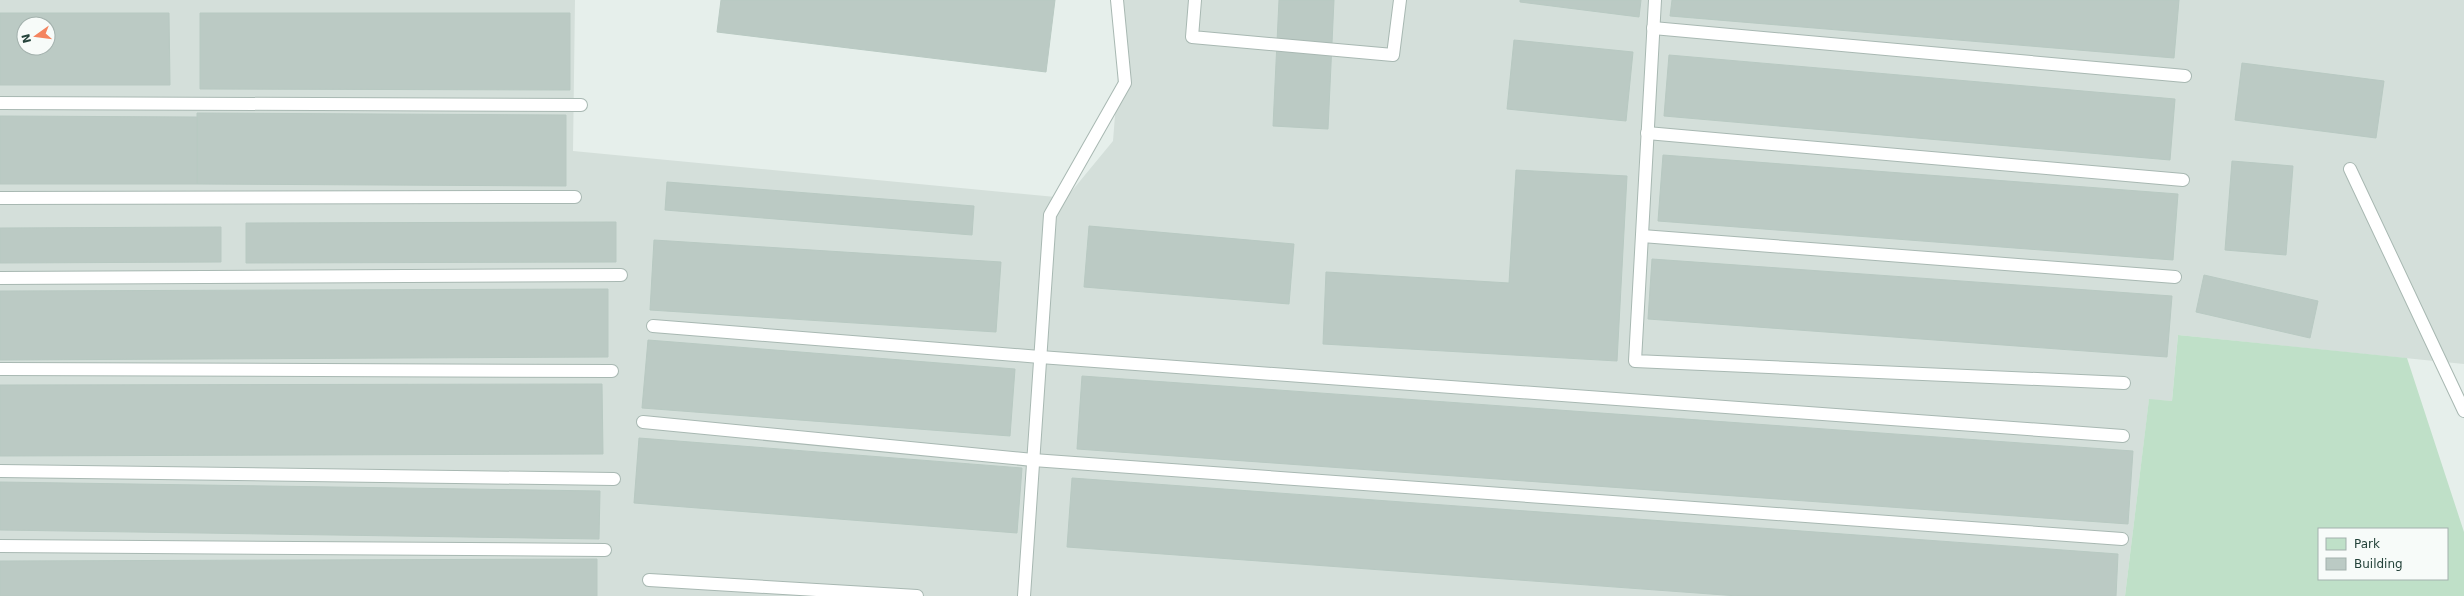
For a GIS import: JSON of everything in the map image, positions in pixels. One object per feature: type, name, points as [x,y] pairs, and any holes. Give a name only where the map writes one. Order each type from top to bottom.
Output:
[{"type":"lane","points":[[1024,596],[1050,215],[1125,83],[1117,0]]},
{"type":"lane","points":[[1195,0],[1192,37],[1393,55],[1400,0]]},
{"type":"lane","points":[[1655,0],[1635,361],[2124,383]]},
{"type":"lane","points":[[1653,28],[2185,76]]},
{"type":"lane","points":[[0,103],[581,105]]},
{"type":"lane","points":[[1647,133],[2183,180]]},
{"type":"lane","points":[[2350,169],[2464,411]]},
{"type":"lane","points":[[0,198],[575,198]]},
{"type":"lane","points":[[1642,236],[2175,278]]},
{"type":"lane","points":[[0,278],[621,275]]},
{"type":"lane","points":[[653,326],[1040,357],[2123,436]]},
{"type":"lane","points":[[0,369],[612,371]]},
{"type":"lane","points":[[643,422],[1033,460],[2122,539]]},
{"type":"lane","points":[[0,471],[614,478]]},
{"type":"lane","points":[[0,546],[605,550]]},
{"type":"lane","points":[[649,580],[917,596]]},
{"type":"shaded area","points":[[0,0],[575,0],[573,151],[1066,198],[1113,141],[1124,0],[2464,0],[2464,364],[2178,335],[2172,401],[2149,400],[2125,596],[0,596]]},
{"type":"green space","points":[[2178,335],[2407,358],[2464,532],[2464,596],[2125,596],[2149,399],[2172,401]]},
{"type":"building","points":[[721,0],[1055,0],[1046,72],[717,32]]},
{"type":"building","points":[[1279,0],[1334,0],[1328,129],[1273,126]]},
{"type":"building","points":[[1520,0],[1641,0],[1639,17],[1520,2]]},
{"type":"building","points":[[1672,0],[2179,0],[2174,58],[1670,16]]},
{"type":"building","points":[[0,13],[169,13],[170,85],[0,85]]},
{"type":"building","points":[[200,13],[570,13],[570,90],[200,89]]},
{"type":"building","points":[[1514,40],[1633,52],[1626,121],[1507,109]]},
{"type":"building","points":[[1669,55],[2175,99],[2170,160],[1664,116]]},
{"type":"building","points":[[2242,63],[2384,81],[2376,138],[2235,120]]},
{"type":"building","points":[[197,113],[566,115],[566,186],[197,184]]},
{"type":"building","points":[[0,116],[197,117],[197,184],[0,184]]},
{"type":"building","points":[[1663,155],[2178,194],[2173,260],[1658,221]]},
{"type":"building","points":[[2232,161],[2293,166],[2286,255],[2225,250]]},
{"type":"building","points":[[1516,170],[1627,176],[1617,361],[1323,344],[1326,272],[1509,283]]},
{"type":"building","points":[[667,182],[974,206],[972,235],[665,210]]},
{"type":"building","points":[[616,222],[616,262],[246,263],[246,223]]},
{"type":"building","points":[[1089,226],[1294,244],[1289,304],[1084,287]]},
{"type":"building","points":[[221,227],[221,262],[0,263],[0,228]]},
{"type":"building","points":[[654,240],[1001,262],[996,332],[650,310]]},
{"type":"building","points":[[1652,259],[2172,296],[2167,357],[1648,319]]},
{"type":"building","points":[[2204,275],[2318,301],[2310,338],[2196,312]]},
{"type":"building","points":[[608,289],[608,357],[0,360],[0,291]]},
{"type":"building","points":[[648,340],[1015,369],[1010,436],[642,408]]},
{"type":"building","points":[[1082,376],[2133,451],[2128,524],[1077,449]]},
{"type":"building","points":[[602,384],[603,454],[0,456],[0,385]]},
{"type":"building","points":[[639,438],[1022,468],[1017,533],[634,503]]},
{"type":"building","points":[[1072,478],[2118,554],[2116,596],[1738,596],[1067,547]]},
{"type":"building","points":[[0,482],[600,491],[599,539],[0,530]]},
{"type":"building","points":[[597,559],[597,596],[0,596],[0,561]]}]
